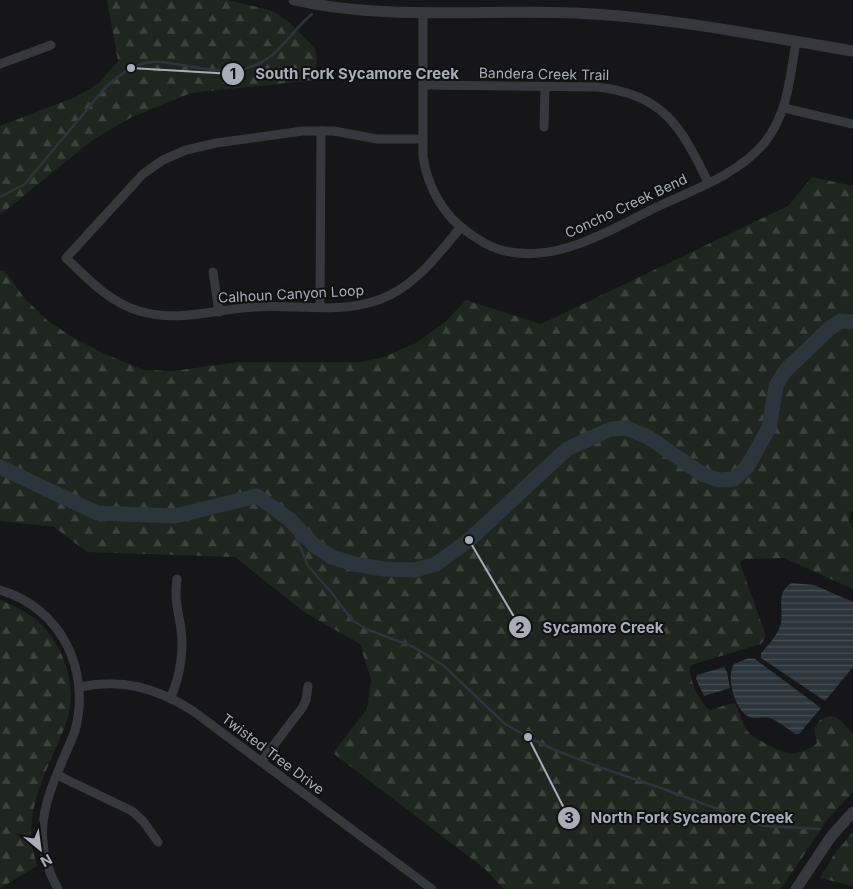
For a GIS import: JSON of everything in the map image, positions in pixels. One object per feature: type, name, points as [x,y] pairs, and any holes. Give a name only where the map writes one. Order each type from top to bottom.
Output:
[{"type":"street","points":[[294,0],[347,9],[423,12],[528,12],[610,16],[671,22],[853,51]]},
{"type":"street","name":"Concho Creek Bend","points":[[423,12],[423,157],[428,179],[441,205],[461,227],[499,250],[522,254],[551,252],[578,244],[708,182],[736,167],[756,152],[772,133],[784,108],[796,42]]},
{"type":"street","points":[[0,64],[51,45]]},
{"type":"street","name":"Bandera Creek Trail","points":[[423,85],[606,88],[636,95],[654,105],[671,118],[686,137],[708,182]]},
{"type":"street","points":[[544,127],[545,86]]},
{"type":"street","points":[[784,108],[853,124]]},
{"type":"street","points":[[320,307],[321,131]]},
{"type":"street","name":"Calhoun Canyon Loop","points":[[423,138],[377,139],[334,131],[321,131],[289,133],[200,146],[186,150],[163,160],[134,182],[66,258],[110,297],[139,311],[173,316],[257,307],[339,307],[366,304],[391,295],[413,281],[461,227]]},
{"type":"street","points":[[213,272],[219,312]]},
{"type":"street","points":[[171,697],[179,674],[182,650],[180,625],[175,601],[177,579]]},
{"type":"street","points":[[0,590],[20,598],[58,630],[72,656],[80,687],[78,720],[46,803],[43,826],[46,861],[58,889]]},
{"type":"street","name":"Twisted Tree Drive","points":[[80,687],[119,683],[171,697],[193,711],[432,889]]},
{"type":"street","points":[[261,762],[302,708],[308,692],[308,686]]},
{"type":"street","points":[[57,775],[132,811],[143,821],[158,842]]},
{"type":"street","points":[[796,889],[826,844],[853,812]]},
{"type":"green space","points":[[107,0],[228,0],[273,11],[290,23],[315,48],[317,58],[315,80],[191,93],[132,117],[94,139],[0,215],[0,126],[78,96],[99,83],[118,61]]},
{"type":"green space","points":[[812,177],[853,186],[853,509],[850,513],[849,522],[853,527],[853,589],[784,558],[744,559],[740,563],[765,633],[765,639],[761,644],[691,665],[690,670],[695,689],[706,707],[710,710],[733,703],[736,705],[749,733],[780,750],[795,753],[817,743],[816,724],[829,716],[840,720],[853,734],[853,792],[828,819],[781,889],[504,889],[485,869],[333,753],[367,709],[371,680],[360,644],[304,612],[235,557],[87,552],[54,527],[0,521],[0,270],[5,271],[25,299],[48,321],[74,338],[107,355],[144,370],[174,371],[238,362],[361,362],[384,357],[416,343],[445,322],[466,300],[541,324],[788,206]]},
{"type":"green space","points":[[0,600],[30,615],[44,627],[52,638],[65,663],[69,676],[71,704],[68,717],[42,781],[34,807],[31,840],[37,866],[0,888]]},
{"type":"green space","points":[[853,832],[853,887],[820,878],[835,853]]},
{"type":"shaded area","points":[[792,583],[814,585],[853,602],[853,667],[825,701],[761,658],[761,653],[780,627],[782,595],[787,586]]},
{"type":"shaded area","points":[[749,658],[755,659],[821,708],[799,734],[772,719],[749,717],[738,705],[732,691],[732,670],[734,664]]},
{"type":"shaded area","points":[[724,667],[727,672],[730,688],[704,696],[696,679],[697,675]]},
{"type":"waterway","points":[[0,197],[25,184],[104,89],[133,67],[158,62],[218,70],[241,70],[254,66],[273,54],[312,14]]},
{"type":"waterway","points":[[0,467],[97,513],[175,516],[257,496],[289,519],[314,545],[332,557],[354,564],[384,569],[415,570],[436,564],[469,540],[567,449],[611,429],[627,428],[648,437],[702,474],[719,480],[734,479],[747,467],[769,428],[776,386],[785,371],[831,327],[841,321],[853,322]]},
{"type":"waterway","points":[[289,519],[308,566],[352,620],[366,629],[414,647],[444,666],[505,724],[557,751],[764,826],[820,829]]},
{"type":"place","name":"South Fork Sycamore Creek","points":[[131,68]]},
{"type":"place","name":"Sycamore Creek","points":[[469,540]]},
{"type":"place","name":"North Fork Sycamore Creek","points":[[528,737]]}]
